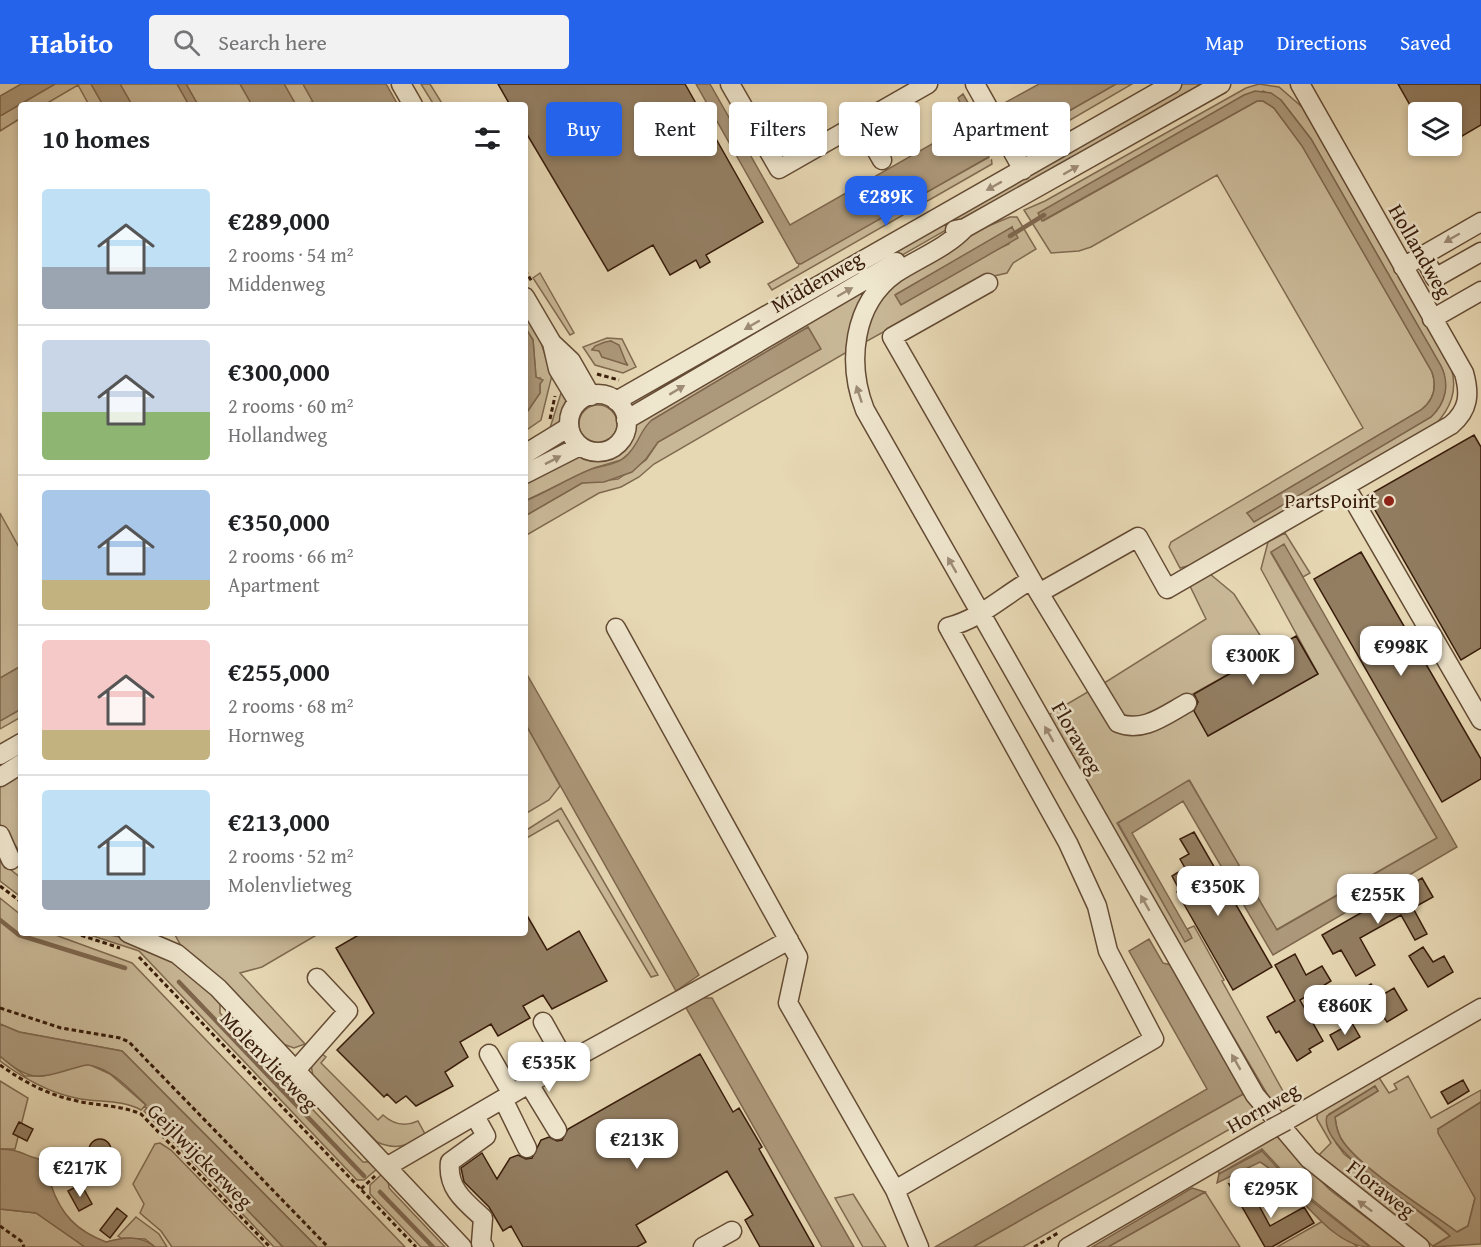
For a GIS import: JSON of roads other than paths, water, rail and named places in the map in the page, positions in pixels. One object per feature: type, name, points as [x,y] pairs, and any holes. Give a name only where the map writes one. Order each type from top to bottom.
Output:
[{"type":"street","points":[[401,84],[411,102]]},
{"type":"street","points":[[730,84],[779,169],[839,135]]},
{"type":"street","points":[[897,102],[928,84]]},
{"type":"street","points":[[975,84],[1023,170]]},
{"type":"street","name":"Middenweg","points":[[615,401],[1172,84]]},
{"type":"street","name":"Middenweg","points":[[626,420],[951,231],[964,228],[1221,84]]},
{"type":"street","name":"Hollandweg","points":[[1035,587],[1138,537],[1167,589],[1451,425],[1464,409],[1469,392],[1464,373],[1298,86]]},
{"type":"street","points":[[880,156],[882,160]]},
{"type":"street","points":[[1403,267],[1481,222]]},
{"type":"street","name":"Floraweg","points":[[964,228],[955,238],[894,274],[876,292],[860,323],[854,363],[856,387],[865,410],[1255,1095],[1309,1160],[1420,1247]]},
{"type":"street","points":[[1423,255],[1436,278],[1481,252]]},
{"type":"street","points":[[988,283],[892,337],[1035,587],[1118,723],[1136,727],[1145,725],[1187,704]]},
{"type":"street","points":[[1432,319],[1481,291]]},
{"type":"street","points":[[528,302],[552,343],[571,361],[584,399]]},
{"type":"street","points":[[552,343],[558,369],[567,383],[584,399]]},
{"type":"street","points":[[604,395],[615,401],[626,420],[625,435],[609,450],[594,452],[580,446],[569,427],[571,414],[584,399],[604,395]]},
{"type":"street","points":[[528,452],[569,427]]},
{"type":"street","points":[[528,472],[580,446]]},
{"type":"street","points":[[1346,487],[1481,720]]},
{"type":"street","points":[[895,1190],[1154,1039],[1108,951],[1097,906],[1068,843],[948,627],[956,615],[977,609],[997,592],[1009,593],[1035,587]]},
{"type":"street","points":[[616,628],[798,957],[788,1003],[895,1190],[919,1247]]},
{"type":"street","points":[[0,755],[18,745]]},
{"type":"street","points":[[0,777],[18,766]]},
{"type":"street","points":[[0,835],[11,860]]},
{"type":"street","points":[[388,1166],[566,1063],[789,940]]},
{"type":"street","name":"Molenvlietweg","points":[[128,941],[160,944],[192,964],[388,1166],[462,1247]]},
{"type":"street","points":[[296,1070],[348,1011],[317,978]]},
{"type":"street","name":"Hornweg","points":[[1068,1247],[1481,1008]]},
{"type":"street","points":[[543,1022],[566,1063]]},
{"type":"street","points":[[489,1054],[527,1148]]},
{"type":"street","points":[[529,1084],[557,1130]]},
{"type":"street","points":[[476,1116],[486,1136],[450,1162],[449,1175],[455,1190],[483,1218],[481,1246]]},
{"type":"street","points":[[703,1247],[732,1230]]},
{"type":"waterway","points":[[1010,236],[1044,215]]},
{"type":"waterway","points":[[0,920],[18,934]]},
{"type":"waterway","points":[[22,936],[125,968]]},
{"type":"waterway","points":[[179,982],[364,1176]]},
{"type":"waterway","points":[[380,1192],[433,1247]]},
{"type":"place","name":"PartsPoint","points":[[1389,501]]}]
